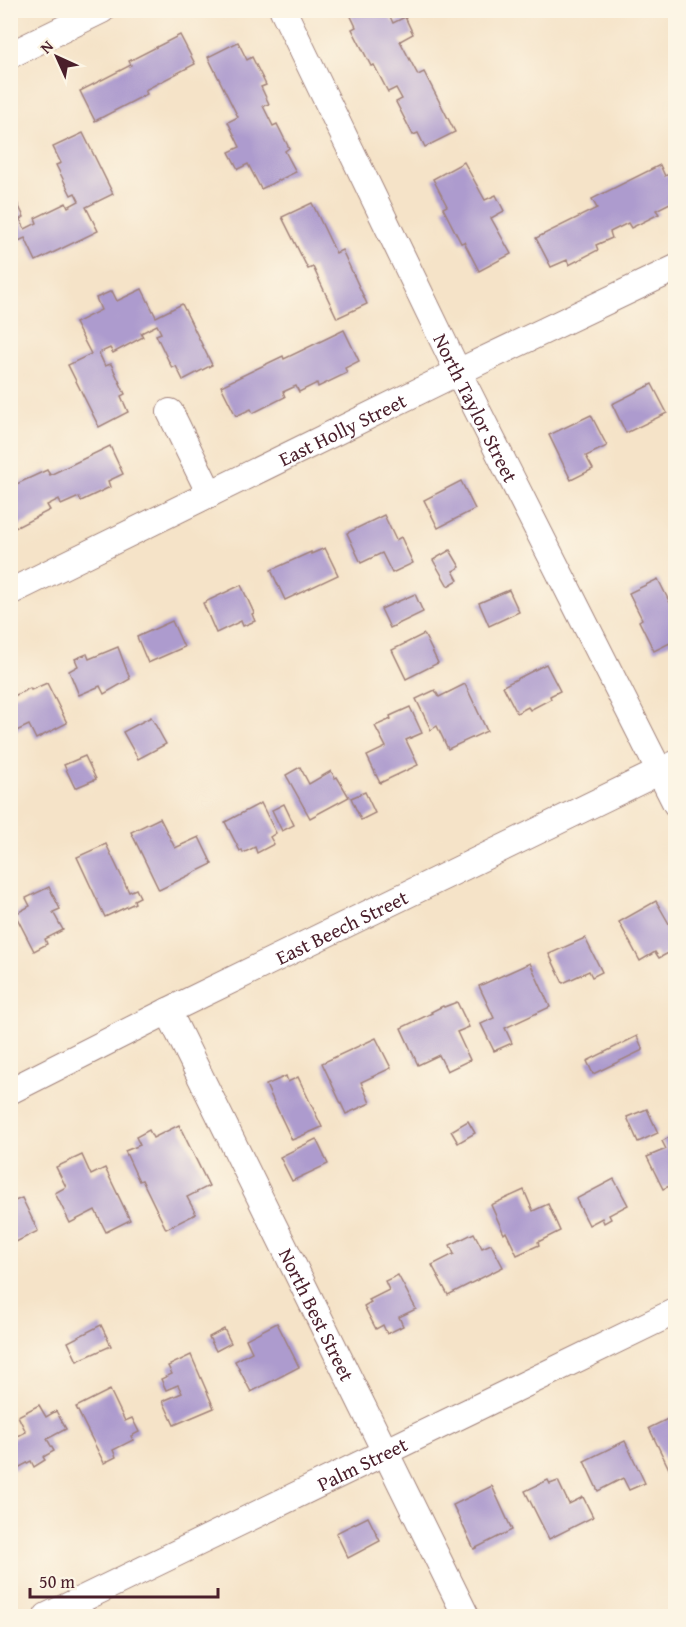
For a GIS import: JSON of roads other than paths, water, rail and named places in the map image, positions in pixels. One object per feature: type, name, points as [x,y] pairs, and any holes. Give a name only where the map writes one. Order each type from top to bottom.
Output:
[{"type":"street","points":[[10,55],[102,10]]},
{"type":"street","name":"North Taylor Street","points":[[283,10],[458,372],[668,768],[675,804]]},
{"type":"street","name":"East Holly Street","points":[[10,591],[675,268]]},
{"type":"street","points":[[170,412],[210,494]]},
{"type":"street","name":"East Beech Street","points":[[10,1091],[168,1011],[668,768]]},
{"type":"street","name":"North Best Street","points":[[168,1011],[466,1617]]},
{"type":"street","name":"Palm Street","points":[[47,1617],[675,1311]]}]
